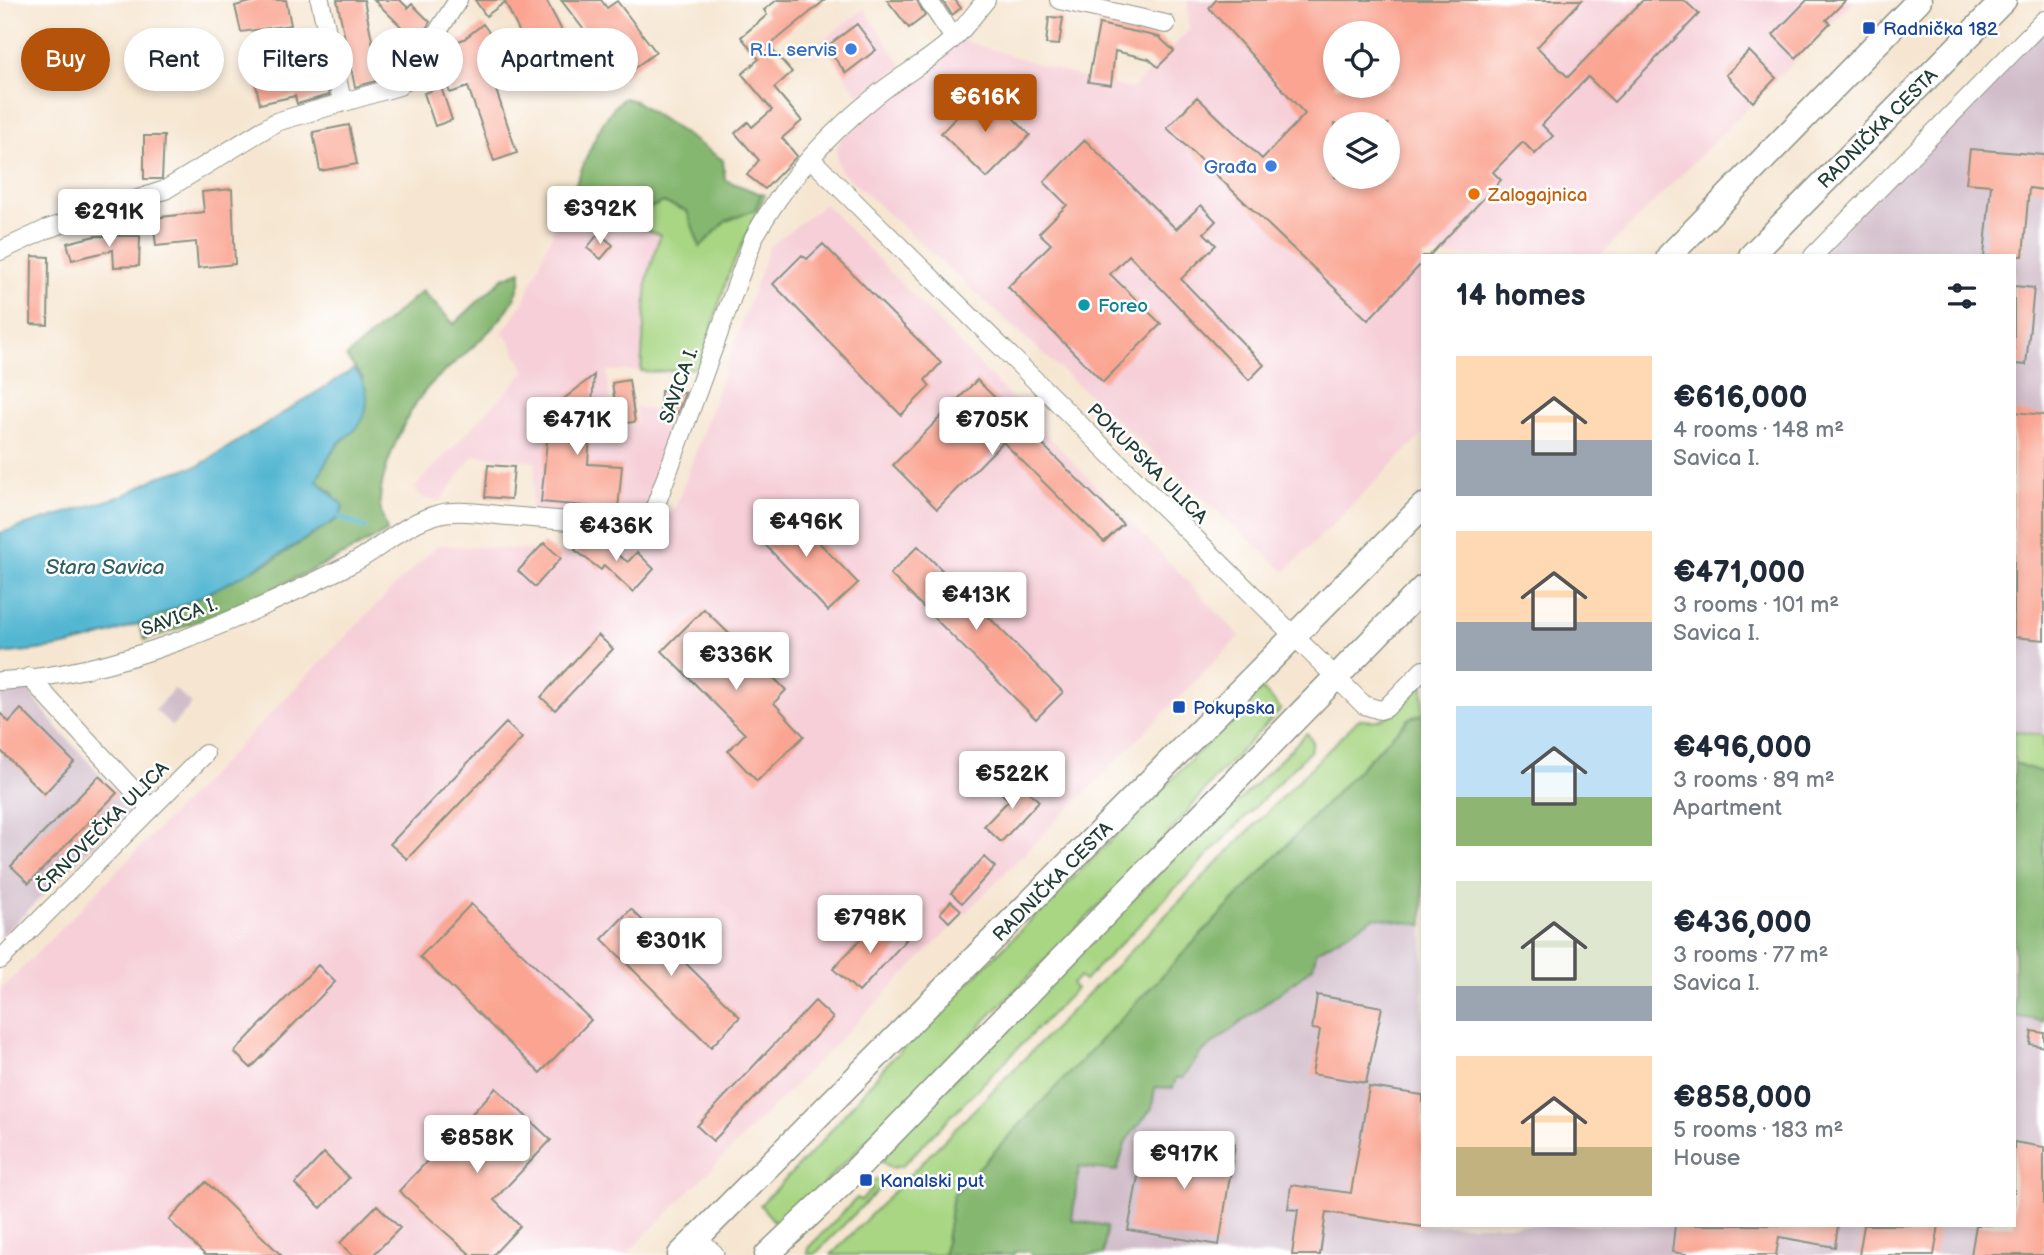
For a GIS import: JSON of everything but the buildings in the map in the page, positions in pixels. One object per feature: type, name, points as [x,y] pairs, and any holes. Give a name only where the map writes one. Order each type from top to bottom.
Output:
[{"type":"main road","points":[[1671,254],[1919,0]]},
{"type":"main road","name":"RADNIČKA CESTA","points":[[1753,254],[2004,0]]},
{"type":"main road","name":"RADNIČKA CESTA","points":[[696,1250],[1421,508]]},
{"type":"main road","points":[[767,1255],[847,1179],[1421,590]]},
{"type":"street","points":[[320,0],[342,101]]},
{"type":"street","points":[[0,251],[47,229],[158,193],[276,122],[399,86],[408,78],[458,0]]},
{"type":"street","points":[[928,0],[954,38]]},
{"type":"street","name":"SAVICA I.","points":[[0,681],[76,670],[171,644],[281,598],[354,562],[413,523],[441,514],[477,513],[619,525],[639,524],[651,518],[754,237],[783,190],[877,95],[954,38],[986,0]]},
{"type":"street","points":[[1059,0],[1166,24]]},
{"type":"street","points":[[1815,254],[2044,20]]},
{"type":"street","name":"POKUPSKA ULICA","points":[[811,159],[1364,705],[1380,710],[1392,703],[1421,672]]},
{"type":"street","points":[[29,677],[150,808]]},
{"type":"street","name":"ČRNOVEČKA ULICA","points":[[0,960],[205,754]]},
{"type":"shaded area","points":[[1188,0],[1855,0],[1602,254],[1421,254],[1421,436],[1285,572],[840,170],[837,147],[842,137],[962,40],[1082,78],[1132,89],[1189,30]]},
{"type":"shaded area","points":[[864,9],[902,66],[860,96],[821,42]]},
{"type":"shaded area","points":[[2044,26],[2044,736],[2016,731],[2016,254],[1820,254]]},
{"type":"shaded area","points":[[572,204],[660,235],[647,281],[641,371],[607,371],[613,427],[637,423],[635,406],[681,418],[645,511],[640,518],[531,510],[536,462],[474,455],[440,501],[423,498],[414,488],[525,372],[510,341],[502,333],[524,302],[562,209]]},
{"type":"shaded area","points":[[825,204],[1240,636],[626,1255],[0,1255],[0,991],[438,545],[602,554],[645,542],[676,507],[769,247]]},
{"type":"shaded area","points":[[174,688],[192,704],[172,726],[155,710]]},
{"type":"shaded area","points":[[27,689],[61,732],[131,808],[0,938],[0,690]]},
{"type":"shaded area","points":[[1375,917],[1421,925],[1421,1227],[2016,1227],[2016,1016],[2044,1021],[2044,1255],[1103,1255],[1107,1226],[1072,1221],[1079,1167],[1117,1171],[1126,1141],[1152,1108],[1155,1087],[1176,1077],[1183,1078],[1201,1053],[1313,967],[1316,952]]},
{"type":"green space","points":[[624,98],[635,101],[723,160],[725,180],[761,194],[755,210],[726,221],[700,247],[687,211],[663,202],[645,210],[575,186],[601,126]]},
{"type":"green space","points":[[575,186],[645,210],[663,202],[687,211],[700,246],[726,221],[755,210],[761,194],[765,195],[729,273],[699,368],[641,371],[647,280],[660,235],[572,204],[570,197]]},
{"type":"green space","points":[[521,271],[519,287],[512,303],[500,319],[430,385],[405,423],[390,456],[382,487],[380,509],[387,532],[269,591],[145,640],[138,623],[272,561],[340,517],[334,494],[317,481],[332,452],[355,430],[363,378],[346,357],[422,291],[454,324],[503,278]]},
{"type":"green space","points":[[1421,686],[1421,715],[1410,718],[1362,766],[953,1195],[944,1255],[831,1255],[1359,719],[1379,720],[1402,706]]},
{"type":"green space","points":[[1262,689],[1281,709],[1215,778],[1160,844],[780,1228],[760,1205],[817,1147],[887,1064]]},
{"type":"green space","points":[[1421,715],[1421,925],[1375,917],[1316,952],[1313,967],[1201,1053],[1183,1078],[1176,1078],[1173,1088],[1155,1087],[1152,1108],[1126,1141],[1117,1171],[1079,1167],[1072,1220],[1107,1226],[1103,1255],[1031,1255],[1028,1251],[1015,1252],[1013,1255],[944,1255],[953,1195],[1410,718]]},
{"type":"green space","points":[[2016,731],[2044,736],[2044,773],[2016,764]]},
{"type":"green space","points":[[1307,733],[1313,742],[1310,751],[1084,981],[1079,977],[1072,984],[1076,989],[902,1166],[892,1168],[882,1162],[904,1129],[1177,855],[1238,802]]},
{"type":"green space","points":[[2016,764],[2044,773],[2044,1021],[2016,1016]]},
{"type":"green space","points":[[875,1179],[882,1180],[882,1186],[815,1254],[807,1254],[808,1248],[857,1198],[861,1200],[873,1189],[869,1185]]},
{"type":"water","name":"Stara Savica","points":[[354,369],[366,390],[365,414],[356,429],[332,452],[317,481],[343,505],[340,517],[243,575],[141,623],[69,645],[0,654],[0,533],[125,495],[160,476],[198,466]]},
{"type":"waterway","points":[[340,517],[365,528]]},
{"type":"place","name":"Radnička 182","points":[[1869,28]]},
{"type":"place","name":"R.L. servis","points":[[851,49]]},
{"type":"place","name":"Građa","points":[[1271,166]]},
{"type":"place","name":"Zalogajnica","points":[[1474,194]]},
{"type":"place","name":"Foreo","points":[[1084,305]]},
{"type":"place","name":"Pokupska","points":[[1179,707]]},
{"type":"place","name":"Kanalski put","points":[[866,1180]]}]
